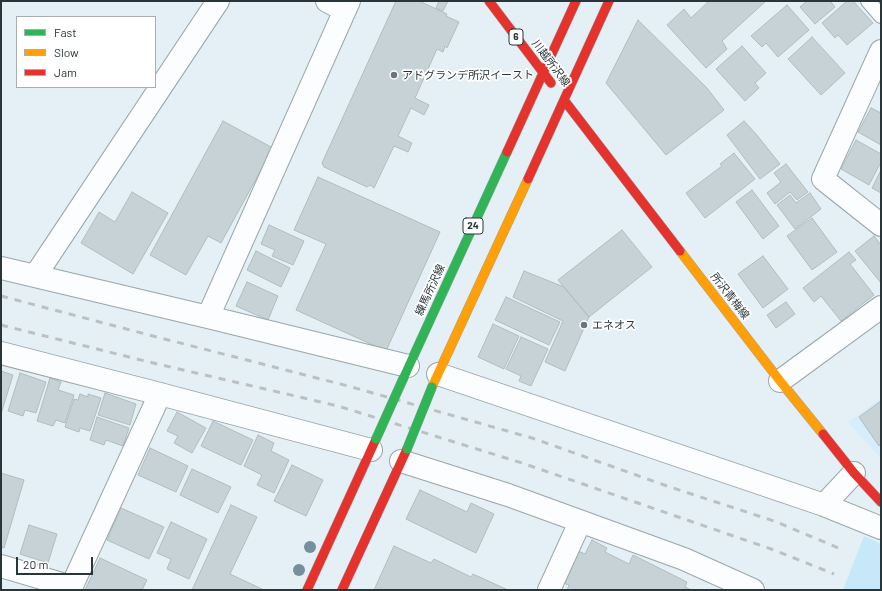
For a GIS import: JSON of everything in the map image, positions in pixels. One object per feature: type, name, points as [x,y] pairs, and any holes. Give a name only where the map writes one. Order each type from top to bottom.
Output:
[{"type":"main road","name":"川越所沢線","points":[[489,1],[560,95]]},
{"type":"main road","name":"練馬所沢線","points":[[308,590],[576,1]]},
{"type":"main road","points":[[342,590],[404,455],[560,95],[609,1]]},
{"type":"main road","name":"所沢青梅線","points":[[560,95],[780,381],[854,473],[881,502]]},
{"type":"street","points":[[35,276],[218,1]]},
{"type":"street","points":[[208,317],[340,4]]},
{"type":"street","points":[[881,51],[874,85],[822,179],[881,225]]},
{"type":"street","points":[[1,268],[208,317],[406,373]]},
{"type":"street","points":[[780,381],[881,307]]},
{"type":"street","points":[[1,353],[160,394],[374,445]]},
{"type":"street","points":[[435,381],[824,505],[881,528]]},
{"type":"street","points":[[1,566],[71,588],[160,394]]},
{"type":"street","points":[[404,455],[580,522],[684,559],[753,590]]},
{"type":"street","points":[[824,505],[854,473]]},
{"type":"street","points":[[549,590],[580,522]]},
{"type":"lane","points":[[868,1],[881,16]]},
{"type":"shaded area","points":[[881,398],[881,459],[848,422]]},
{"type":"shaded area","points":[[864,536],[881,544],[881,590],[843,590]]},
{"type":"building","name":"アドグランデ所沢イースト","points":[[396,1],[419,1],[447,14],[446,16],[459,22],[447,48],[445,46],[443,52],[437,49],[415,98],[429,105],[424,115],[411,108],[398,136],[412,143],[408,152],[394,146],[374,188],[370,185],[367,187],[324,167],[322,163]]},
{"type":"building","points":[[439,1],[448,1],[443,11],[436,8]]},
{"type":"building","points":[[709,1],[766,1],[722,41],[727,49],[706,68],[667,25],[684,9],[691,18]]},
{"type":"building","points":[[807,1],[832,1],[831,2],[835,7],[815,24],[800,7]]},
{"type":"building","points":[[847,1],[853,1],[873,23],[847,45],[838,35],[835,38],[822,23]]},
{"type":"building","points":[[787,5],[809,30],[778,57],[766,43],[762,47],[751,36]]},
{"type":"building","points":[[638,20],[707,88],[724,110],[666,155],[606,83]]},
{"type":"building","points":[[812,37],[845,73],[821,95],[788,59]]},
{"type":"building","points":[[742,46],[766,73],[755,83],[759,88],[745,101],[716,69]]},
{"type":"building","points":[[871,108],[881,113],[881,145],[858,132]]},
{"type":"building","points":[[223,121],[273,148],[221,243],[208,236],[186,275],[150,255]]},
{"type":"building","points":[[744,121],[780,164],[760,179],[727,135]]},
{"type":"building","points":[[856,140],[881,154],[881,162],[869,185],[841,169]]},
{"type":"building","points":[[734,153],[755,179],[705,218],[686,193],[722,166],[720,164]]},
{"type":"building","points":[[786,164],[808,192],[797,200],[790,192],[775,204],[767,193],[781,182],[774,173]]},
{"type":"building","points":[[881,170],[881,193],[872,188]]},
{"type":"building","points":[[318,177],[440,232],[386,351],[296,310],[326,244],[294,230]]},
{"type":"building","points":[[752,190],[779,226],[763,239],[736,202]]},
{"type":"building","points":[[132,192],[168,213],[133,274],[81,243],[99,212],[115,222]]},
{"type":"building","points":[[810,193],[821,209],[795,229],[777,205],[790,195],[796,203]]},
{"type":"building","points":[[812,218],[837,252],[812,270],[787,236]]},
{"type":"building","points":[[269,225],[304,241],[293,265],[272,256],[275,250],[261,244]]},
{"type":"building","points":[[622,230],[652,267],[589,317],[558,280]]},
{"type":"building","points":[[874,236],[881,245],[881,283],[855,251]]},
{"type":"building","points":[[256,251],[290,268],[281,287],[247,270]]},
{"type":"building","points":[[849,252],[856,260],[850,264],[874,295],[841,321],[821,296],[814,302],[803,288]]},
{"type":"building","points":[[763,256],[788,289],[763,308],[738,274]]},
{"type":"building","points":[[524,271],[564,287],[589,317],[565,371],[545,362],[563,321],[513,297]]},
{"type":"building","points":[[247,282],[278,296],[268,320],[236,306]]},
{"type":"building","points":[[506,297],[560,322],[549,345],[495,320]]},
{"type":"building","points":[[786,302],[795,314],[776,328],[767,315]]},
{"type":"building","points":[[493,324],[519,336],[504,369],[478,357]]},
{"type":"building","points":[[521,337],[548,349],[531,386],[519,381],[521,376],[506,369]]},
{"type":"building","points":[[1,371],[13,375],[1,414]]},
{"type":"building","points":[[20,373],[46,382],[36,413],[25,410],[23,416],[8,411]]},
{"type":"building","points":[[50,378],[61,382],[58,390],[74,395],[65,423],[56,420],[53,426],[37,421]]},
{"type":"building","points":[[105,393],[136,404],[130,425],[98,415]]},
{"type":"building","points":[[80,394],[88,397],[88,394],[101,398],[90,431],[80,428],[79,432],[65,427],[74,399],[78,400]]},
{"type":"building","points":[[881,401],[881,444],[879,446],[859,417]]},
{"type":"building","points":[[177,412],[206,428],[192,453],[174,443],[178,436],[167,431]]},
{"type":"building","points":[[97,417],[129,428],[123,446],[106,440],[104,445],[90,440]]},
{"type":"building","points":[[213,421],[253,440],[241,465],[201,446]]},
{"type":"building","points":[[258,435],[274,443],[271,451],[289,460],[274,493],[257,485],[262,475],[244,466]]},
{"type":"building","points":[[150,448],[188,466],[176,492],[138,475]]},
{"type":"building","points":[[292,465],[323,480],[306,516],[274,501]]},
{"type":"building","points":[[192,469],[231,487],[218,513],[180,495]]},
{"type":"building","points":[[1,473],[24,480],[4,548],[1,547]]},
{"type":"building","points":[[420,490],[467,512],[471,503],[494,514],[476,553],[406,519]]},
{"type":"building","points":[[231,505],[257,517],[230,574],[264,590],[192,590]]},
{"type":"building","points":[[121,508],[164,527],[149,559],[107,540]]},
{"type":"building","points":[[171,522],[207,539],[189,579],[167,569],[171,559],[157,553]]},
{"type":"building","points":[[29,525],[57,534],[48,563],[20,554]]},
{"type":"building","points":[[592,540],[607,548],[605,552],[629,564],[633,555],[687,582],[685,587],[691,590],[567,590],[569,585],[563,583],[578,551],[585,554]]},
{"type":"building","points":[[394,546],[431,563],[434,559],[471,577],[473,574],[508,590],[374,590]]},
{"type":"building","points":[[100,558],[147,580],[142,590],[85,590]]},
{"type":"railway","points":[[1,296],[348,386],[532,438],[667,486],[774,521],[841,549]]},
{"type":"railway","points":[[1,325],[149,362],[338,406],[522,463],[774,550],[834,574]]},
{"type":"traffic: fast","points":[[403,379],[507,152]]},
{"type":"traffic: fast","points":[[376,439],[403,379]]},
{"type":"traffic: fast","points":[[407,449],[432,387]]},
{"type":"traffic: slow","points":[[432,387],[528,179]]},
{"type":"traffic: slow","points":[[680,251],[780,381],[823,434]]},
{"type":"traffic: jam","points":[[489,1],[551,83]]},
{"type":"traffic: jam","points":[[507,152],[576,1]]},
{"type":"traffic: jam","points":[[528,179],[609,1]]},
{"type":"traffic: jam","points":[[564,100],[680,251]]},
{"type":"traffic: jam","points":[[823,434],[854,473],[881,502]]},
{"type":"traffic: jam","points":[[307,590],[376,439]]},
{"type":"traffic: jam","points":[[342,590],[407,449]]},
{"type":"place","name":"アドグランデ所沢イースト","points":[[394,75]]},
{"type":"place","name":"エネオス","points":[[584,325]]}]
